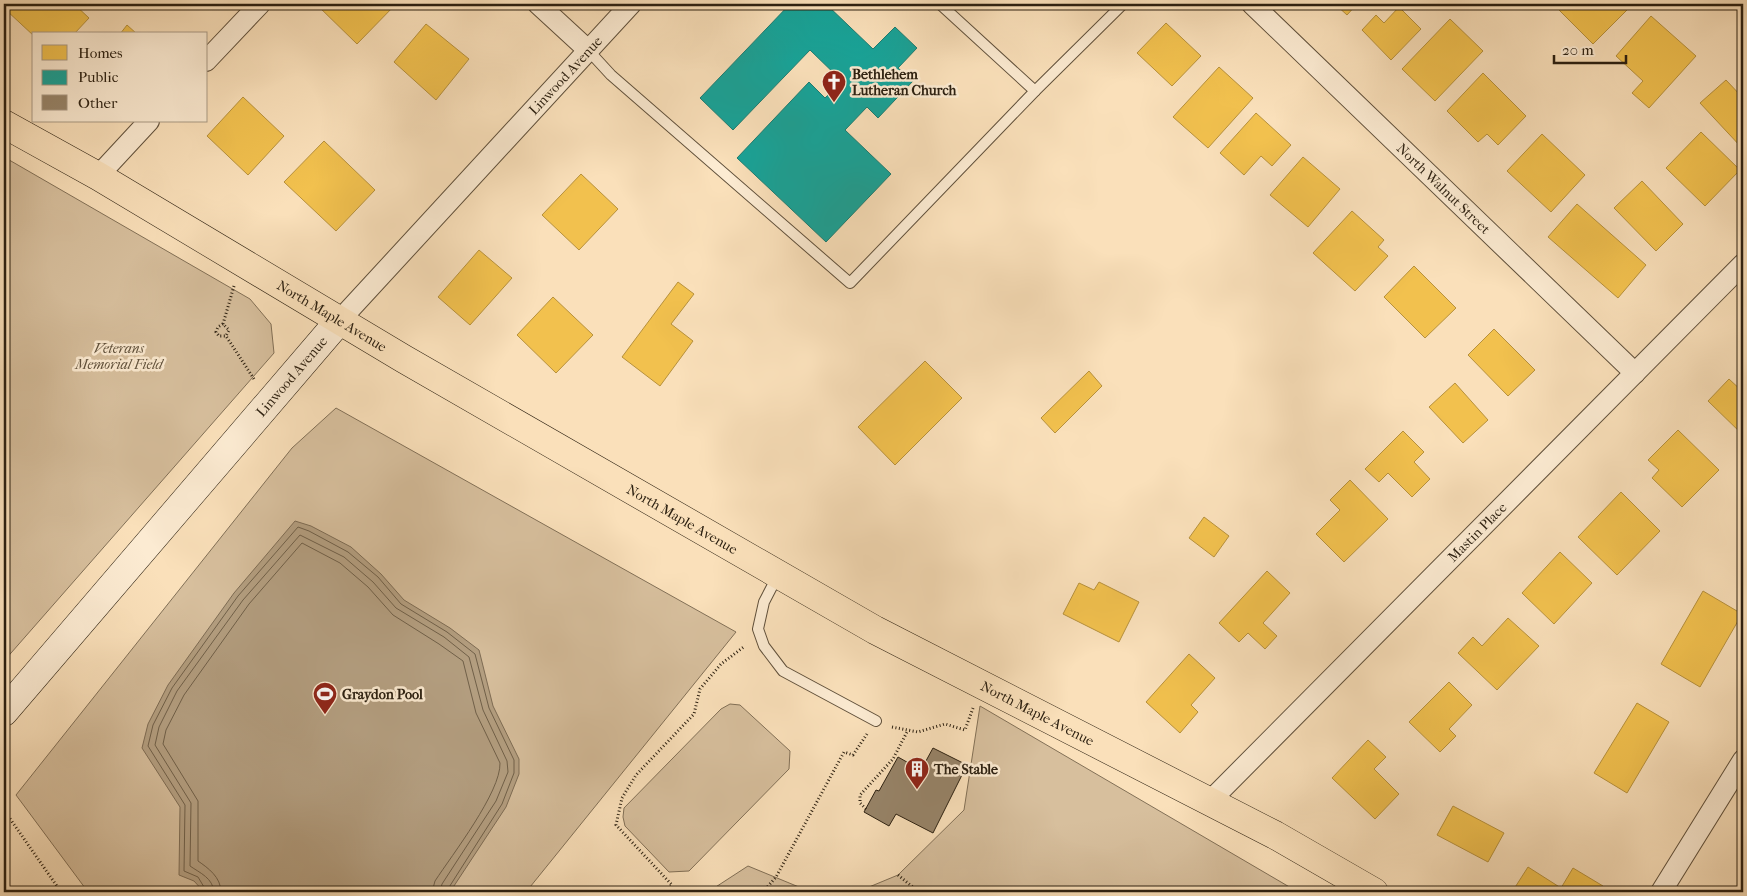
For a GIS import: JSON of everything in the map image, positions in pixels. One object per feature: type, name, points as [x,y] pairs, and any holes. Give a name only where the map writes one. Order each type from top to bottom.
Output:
[{"type":"main road","name":"North Maple Avenue","points":[[4,124],[98,176],[339,321],[875,630],[1275,835],[1374,892]]},
{"type":"main road","name":"Linwood Avenue","points":[[4,712],[339,321]]},
{"type":"street","points":[[208,58],[260,4]]},
{"type":"street","points":[[538,4],[588,50]]},
{"type":"street","name":"Linwood Avenue","points":[[339,321],[631,4]]},
{"type":"street","name":"North Walnut Street","points":[[1252,4],[1635,373]]},
{"type":"street","points":[[98,176],[148,122]]},
{"type":"street","name":"Mastin Place","points":[[1210,801],[1743,264]]},
{"type":"street","points":[[1661,892],[1743,760]]},
{"type":"lane","points":[[940,4],[1035,91]]},
{"type":"lane","points":[[588,50],[610,75],[850,283],[1035,91],[1123,4]]},
{"type":"lane","points":[[778,574],[764,602],[758,630],[764,646],[783,671],[876,721]]},
{"type":"path","points":[[226,336],[219,336],[216,332],[218,327],[223,324],[241,262]]},
{"type":"path","points":[[223,324],[229,330],[226,336]]},
{"type":"path","points":[[226,336],[269,402]]},
{"type":"path","points":[[666,892],[672,884],[616,825],[622,798],[636,775],[694,714],[700,689],[720,664],[745,646]]},
{"type":"path","points":[[763,892],[776,877],[844,752],[853,755],[876,721],[918,732],[945,724],[965,730],[982,684]]},
{"type":"path","points":[[866,809],[860,803],[860,795],[893,759],[908,730]]},
{"type":"path","points":[[4,810],[61,892]]},
{"type":"path","points":[[898,875],[919,892]]},
{"type":"green space","name":"Veterans Memorial Field","points":[[4,157],[250,299],[271,324],[274,353],[4,661]]},
{"type":"green space","name":"Graydon Pool","points":[[336,408],[736,632],[526,892],[88,892],[16,795],[292,448]]},
{"type":"green space","points":[[730,704],[740,705],[790,751],[789,769],[689,871],[669,872],[625,826],[624,808],[721,709]]},
{"type":"green space","points":[[980,706],[1298,892],[857,892],[898,875],[964,810]]},
{"type":"green space","points":[[748,866],[811,892],[708,892]]},
{"type":"water","name":"Graydon Pool","points":[[295,521],[311,526],[351,547],[381,574],[404,600],[450,628],[479,650],[493,706],[519,759],[519,774],[506,807],[450,892],[204,892],[194,881],[179,875],[180,807],[142,748],[148,724],[168,685],[234,593]]},
{"type":"building: Homes","points":[[12,4],[74,4],[89,18],[76,32],[32,32],[32,34],[6,10]]},
{"type":"building: Homes","points":[[316,4],[396,4],[357,44]]},
{"type":"building: Homes","points":[[1335,4],[1357,4],[1347,15]]},
{"type":"building: Homes","points":[[1553,4],[1622,4],[1628,9],[1593,44]]},
{"type":"building: Homes","points":[[1399,7],[1421,29],[1391,60],[1362,30],[1376,15],[1384,23]]},
{"type":"building: Homes","points":[[1651,16],[1696,56],[1649,108],[1632,93],[1643,81],[1616,56]]},
{"type":"building: Homes","points":[[1450,19],[1483,51],[1435,101],[1402,69]]},
{"type":"building: Homes","points":[[1166,23],[1201,56],[1172,86],[1137,53]]},
{"type":"building: Homes","points":[[426,24],[469,59],[436,100],[394,62]]},
{"type":"building: Homes","points":[[127,25],[135,32],[122,32]]},
{"type":"building: Homes","points":[[1219,67],[1253,98],[1208,148],[1173,117]]},
{"type":"building: Homes","points":[[1483,73],[1526,116],[1498,145],[1487,134],[1478,142],[1447,111]]},
{"type":"building: Homes","points":[[1726,80],[1743,98],[1742,148],[1700,103]]},
{"type":"building: Homes","points":[[243,97],[284,136],[248,175],[207,136]]},
{"type":"building: Homes","points":[[1256,113],[1291,145],[1272,166],[1261,156],[1244,175],[1220,153]]},
{"type":"building: Homes","points":[[1701,132],[1740,170],[1705,206],[1666,168]]},
{"type":"building: Homes","points":[[1542,134],[1585,175],[1551,212],[1507,171]]},
{"type":"building: Homes","points":[[324,141],[375,190],[336,231],[284,182]]},
{"type":"building: Homes","points":[[1303,157],[1340,189],[1308,227],[1270,195]]},
{"type":"building: Homes","points":[[581,174],[618,209],[579,250],[542,215]]},
{"type":"building: Homes","points":[[1642,181],[1683,224],[1656,251],[1614,208]]},
{"type":"building: Homes","points":[[1577,204],[1646,265],[1618,298],[1548,237]]},
{"type":"building: Homes","points":[[1352,211],[1384,240],[1378,247],[1388,256],[1355,291],[1313,253]]},
{"type":"building: Homes","points":[[479,250],[512,278],[470,325],[438,297]]},
{"type":"building: Homes","points":[[1414,266],[1456,308],[1425,338],[1384,297]]},
{"type":"building: Homes","points":[[678,282],[694,294],[671,324],[693,341],[660,386],[622,357]]},
{"type":"building: Homes","points":[[553,297],[593,335],[556,373],[517,335]]},
{"type":"building: Homes","points":[[1494,329],[1535,370],[1508,396],[1468,355]]},
{"type":"building: Homes","points":[[925,361],[962,398],[895,465],[858,427]]},
{"type":"building: Homes","points":[[1089,371],[1102,386],[1055,433],[1041,418]]},
{"type":"building: Homes","points":[[1729,379],[1743,392],[1743,435],[1708,401]]},
{"type":"building: Homes","points":[[1455,383],[1488,420],[1463,443],[1429,407]]},
{"type":"building: Homes","points":[[1678,430],[1719,470],[1682,507],[1652,478],[1659,470],[1648,460]]},
{"type":"building: Homes","points":[[1403,431],[1424,452],[1414,462],[1430,479],[1412,497],[1388,473],[1379,482],[1365,469]]},
{"type":"building: Homes","points":[[1350,480],[1388,519],[1344,562],[1316,534],[1340,510],[1330,500]]},
{"type":"building: Homes","points":[[1621,492],[1660,531],[1617,575],[1578,537]]},
{"type":"building: Homes","points":[[1204,517],[1229,536],[1214,557],[1189,538]]},
{"type":"building: Homes","points":[[1560,552],[1592,583],[1554,624],[1522,593]]},
{"type":"building: Homes","points":[[1267,571],[1290,593],[1263,623],[1277,636],[1265,649],[1248,633],[1239,642],[1219,623]]},
{"type":"building: Homes","points":[[1099,582],[1139,602],[1119,642],[1063,614],[1079,583],[1094,590]]},
{"type":"building: Homes","points":[[1703,591],[1742,614],[1700,687],[1661,664]]},
{"type":"building: Homes","points":[[1508,618],[1539,646],[1497,690],[1458,653],[1473,637],[1482,646]]},
{"type":"building: Homes","points":[[1189,654],[1215,678],[1191,705],[1198,712],[1180,733],[1146,702]]},
{"type":"building: Homes","points":[[1449,682],[1472,705],[1449,729],[1456,736],[1440,752],[1409,722]]},
{"type":"building: Homes","points":[[1637,703],[1669,722],[1627,793],[1594,773]]},
{"type":"building: Homes","points":[[1368,740],[1386,757],[1374,769],[1399,794],[1375,819],[1332,778]]},
{"type":"building: Homes","points":[[1453,806],[1504,833],[1488,862],[1437,835]]},
{"type":"building: Homes","points":[[1528,867],[1561,888],[1573,868],[1603,886],[1599,892],[1512,892]]},
{"type":"building: Public","points":[[790,4],[826,4],[873,49],[895,27],[917,48],[898,68],[913,81],[878,118],[867,107],[845,130],[891,174],[826,242],[737,158],[809,82],[825,98],[842,81],[810,50],[733,130],[700,98]]},
{"type":"building: Other","name":"The Stable","points":[[933,748],[967,765],[933,833],[896,814],[889,826],[864,812],[876,790],[879,791],[898,757],[921,770]]},
{"type":"place","name":"Bethlehem Lutheran Church","points":[[834,103]]},
{"type":"place","name":"Graydon Pool","points":[[325,715]]},
{"type":"place","name":"The Stable","points":[[917,790]]}]
